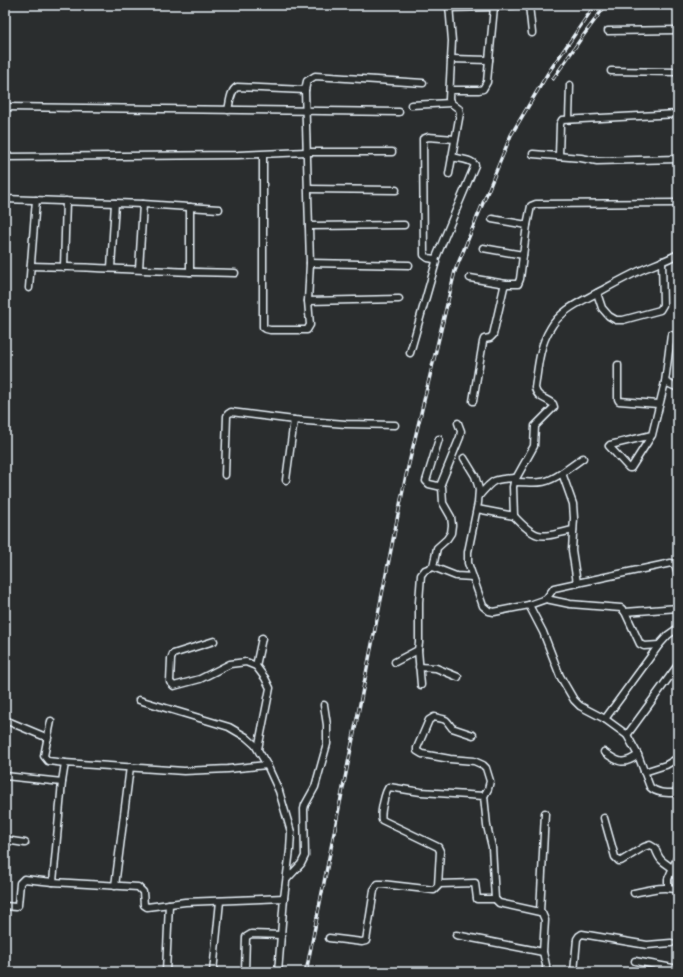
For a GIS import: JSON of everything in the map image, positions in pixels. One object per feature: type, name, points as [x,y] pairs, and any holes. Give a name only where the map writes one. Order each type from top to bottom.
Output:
[{"type":"street","points":[[451,104],[449,98],[452,41],[449,6],[494,7],[514,5]]},
{"type":"street","points":[[529,5],[532,33]]},
{"type":"street","points":[[634,6],[646,5]]},
{"type":"street","points":[[450,90],[479,90],[483,89],[487,82],[494,7]]},
{"type":"street","points":[[608,31],[678,30]]},
{"type":"street","points":[[451,60],[489,60]]},
{"type":"street","points":[[611,71],[678,72]]},
{"type":"street","points":[[262,155],[264,327],[270,330],[307,330],[310,325],[308,301],[310,263],[309,189],[305,111],[305,90],[307,82],[310,78],[318,75],[423,83]]},
{"type":"street","points":[[569,119],[570,84]]},
{"type":"street","points":[[228,110],[232,92],[234,88],[237,87],[305,90]]},
{"type":"street","points":[[411,105],[451,104],[459,109],[460,113],[449,174]]},
{"type":"street","points":[[5,107],[399,112]]},
{"type":"street","points":[[559,156],[560,124],[562,120],[678,114]]},
{"type":"street","points":[[435,260],[424,255],[423,140],[428,137],[455,139]]},
{"type":"street","points":[[5,156],[262,155],[306,152],[392,152]]},
{"type":"street","points":[[533,154],[581,158],[597,161],[678,159]]},
{"type":"street","points":[[410,353],[435,260],[475,165],[470,161],[452,157]]},
{"type":"street","points":[[309,189],[396,190]]},
{"type":"street","points":[[5,199],[143,204],[219,209]]},
{"type":"street","points":[[29,288],[36,200]]},
{"type":"street","points":[[64,267],[66,201]]},
{"type":"street","points":[[111,268],[115,203]]},
{"type":"street","points":[[470,278],[506,284],[515,284],[519,282],[530,208],[533,204],[678,203]]},
{"type":"street","points":[[139,269],[143,204]]},
{"type":"street","points":[[190,207],[190,272]]},
{"type":"street","points":[[492,219],[527,225]]},
{"type":"street","points":[[309,226],[404,224]]},
{"type":"street","points":[[483,248],[523,255]]},
{"type":"street","points":[[514,516],[514,480],[534,446],[535,426],[554,407],[551,402],[540,397],[535,388],[539,356],[545,338],[550,329],[561,315],[583,300],[629,276],[678,254]]},
{"type":"street","points":[[597,293],[602,308],[609,316],[616,320],[623,320],[660,310],[663,305],[662,261]]},
{"type":"street","points":[[310,263],[409,265]]},
{"type":"street","points":[[31,266],[235,273]]},
{"type":"street","points":[[473,401],[482,342],[493,335],[506,284]]},
{"type":"street","points":[[308,301],[399,299]]},
{"type":"street","points":[[652,435],[609,446],[630,468],[652,435],[664,382],[671,335]]},
{"type":"street","points":[[618,365],[619,401],[658,404]]},
{"type":"street","points":[[664,382],[678,388]]},
{"type":"street","points":[[225,475],[228,414],[231,412],[294,420],[346,424],[395,425]]},
{"type":"street","points":[[286,480],[294,420]]},
{"type":"street","points":[[433,567],[437,548],[447,539],[452,525],[451,517],[443,502],[442,489],[440,486],[460,437],[461,431],[458,423]]},
{"type":"street","points":[[439,439],[426,481],[429,484],[440,486]]},
{"type":"street","points":[[464,458],[478,482],[480,489],[467,557],[483,606],[489,611],[494,612],[528,605],[546,599],[570,604],[618,607],[625,612],[640,644],[644,646],[659,645]]},
{"type":"street","points":[[479,496],[492,482],[500,479],[544,482],[552,480],[583,458]]},
{"type":"street","points":[[562,473],[573,504],[572,550],[578,583]]},
{"type":"street","points":[[477,509],[514,516],[526,529],[537,535],[548,536],[573,530]]},
{"type":"street","points":[[546,599],[554,588],[671,563],[675,564],[678,575]]},
{"type":"street","points":[[421,684],[418,650],[421,575],[425,570],[433,567],[456,576],[473,577]]},
{"type":"street","points":[[528,605],[543,632],[560,676],[570,694],[580,706],[605,719],[627,735],[638,755],[648,784],[653,790],[665,793],[678,793]]},
{"type":"street","points":[[625,612],[678,608]]},
{"type":"street","points":[[605,719],[659,645],[668,635],[678,628]]},
{"type":"street","points":[[256,666],[262,638]]},
{"type":"street","points":[[214,641],[173,654],[171,658],[170,682],[176,686],[200,679],[225,666],[235,663],[246,662],[256,666],[270,688],[258,750]]},
{"type":"street","points":[[395,662],[418,650]]},
{"type":"street","points":[[627,735],[678,665]]},
{"type":"street","points":[[419,667],[436,668],[458,677]]},
{"type":"street","points":[[139,700],[229,727],[246,737],[258,750],[267,765],[279,791],[291,832],[278,972]]},
{"type":"street","points":[[287,878],[301,864],[305,856],[304,809],[315,787],[327,744],[324,705]]},
{"type":"street","points":[[473,735],[452,728],[446,720],[434,717],[429,720],[416,748],[417,751],[422,754],[450,759],[474,761],[486,768],[490,781],[484,796],[487,826],[492,847],[495,899]]},
{"type":"street","points":[[5,720],[48,738]]},
{"type":"street","points":[[51,721],[44,756],[46,760],[50,762],[184,771],[267,765]]},
{"type":"street","points":[[604,752],[615,760],[623,762],[631,760],[638,755]]},
{"type":"street","points":[[644,772],[678,758]]},
{"type":"street","points":[[53,882],[65,763]]},
{"type":"street","points":[[115,886],[130,767]]},
{"type":"street","points":[[5,776],[62,782]]},
{"type":"street","points":[[329,938],[362,942],[366,941],[374,890],[378,884],[434,890],[439,884],[440,851],[438,847],[382,820],[381,816],[387,788],[392,786],[421,792],[484,796]]},
{"type":"street","points":[[540,912],[545,813]]},
{"type":"street","points":[[604,818],[616,857],[619,861],[650,845],[655,848],[657,856],[661,861],[672,868]]},
{"type":"street","points":[[5,840],[25,843]]},
{"type":"street","points":[[668,887],[668,879],[678,856]]},
{"type":"street","points":[[5,906],[16,907],[18,905],[20,883],[24,879],[138,887],[143,892],[143,903],[146,906],[185,902],[284,898]]},
{"type":"street","points":[[439,884],[475,883],[477,899],[495,899],[499,903],[542,913],[545,920],[543,952],[546,972]]},
{"type":"street","points":[[634,893],[668,887],[678,890]]},
{"type":"street","points":[[214,972],[220,901]]},
{"type":"street","points":[[166,972],[169,904]]},
{"type":"street","points":[[574,972],[577,939],[582,934],[647,945],[671,944]]},
{"type":"street","points":[[245,972],[248,935],[282,935]]},
{"type":"street","points":[[456,935],[543,952]]},
{"type":"street","points":[[635,961],[678,969]]},
{"type":"railway","points":[[306,972],[405,480],[455,271],[511,135],[548,73],[595,5]]},
{"type":"railway","points":[[553,79],[606,5]]}]
